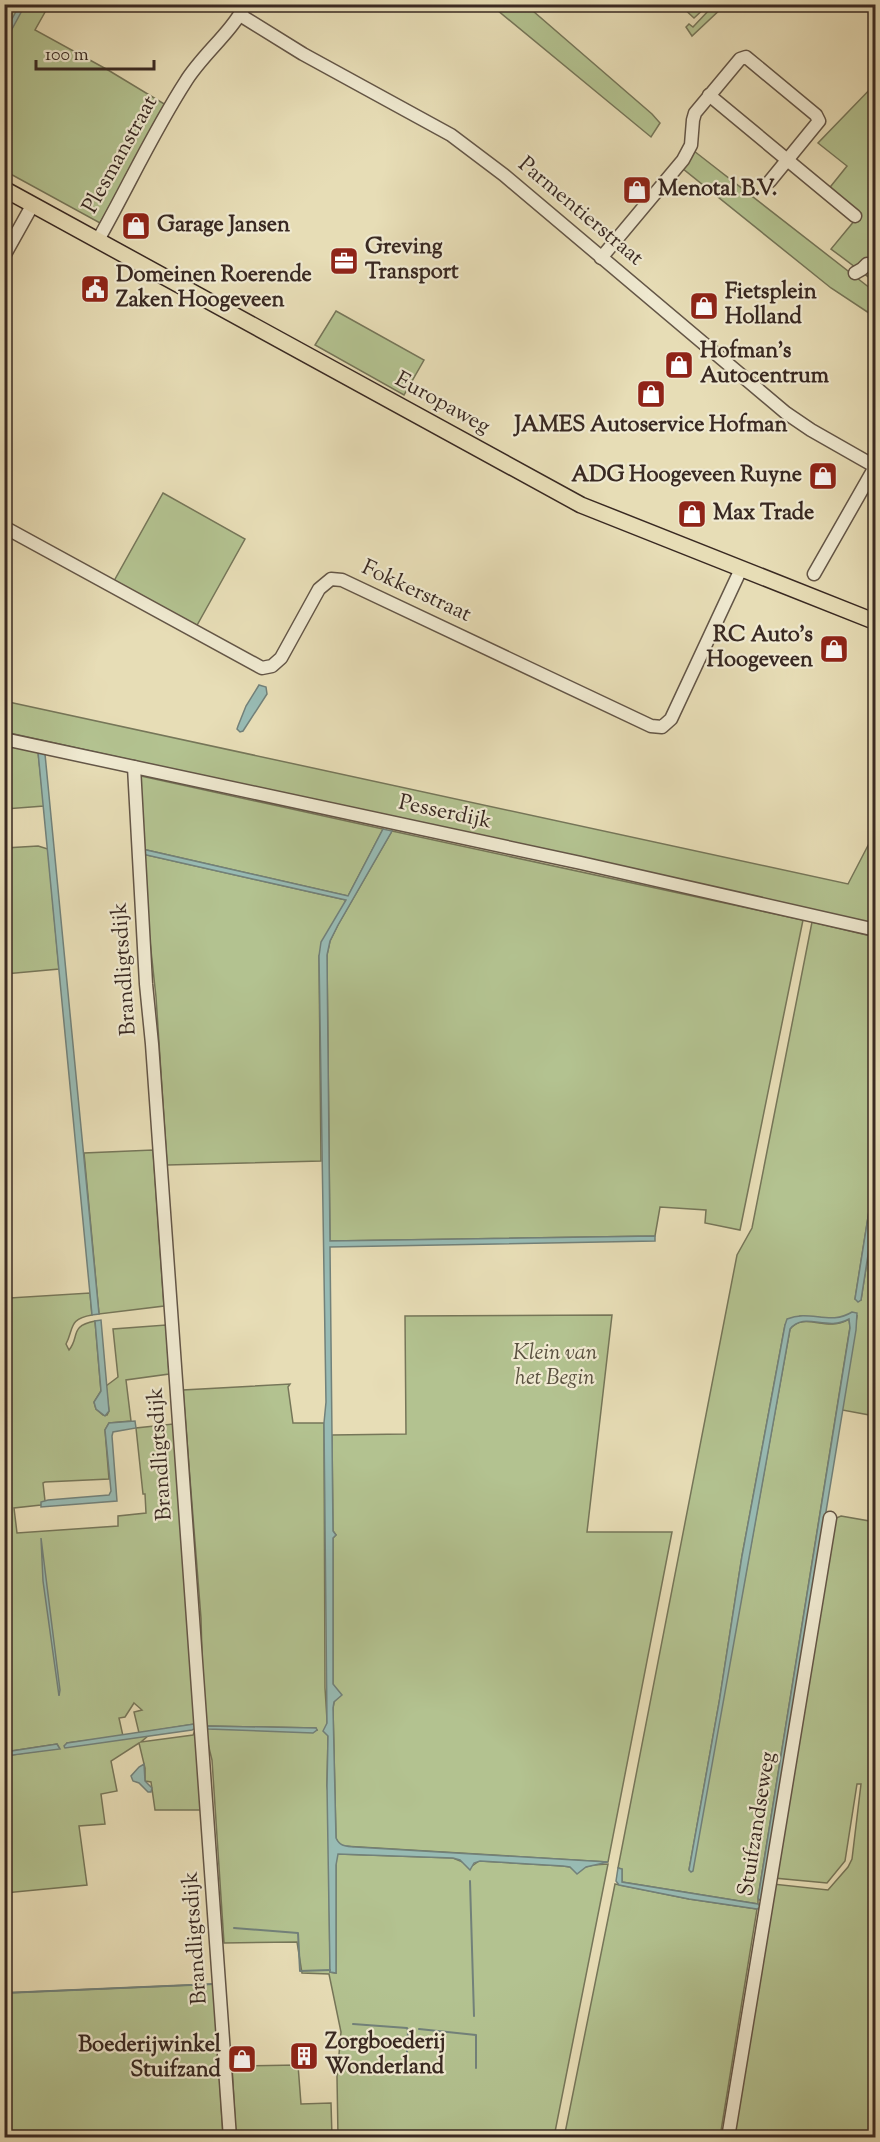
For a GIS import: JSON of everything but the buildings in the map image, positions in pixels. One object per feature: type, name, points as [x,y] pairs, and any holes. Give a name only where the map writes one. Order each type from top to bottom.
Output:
[{"type":"main road","name":"Europaweg","points":[[4,189],[581,505],[876,622]]},
{"type":"street","name":"Plesmanstraat","points":[[98,240],[187,78],[243,10]]},
{"type":"street","name":"Parmentierstraat","points":[[243,10],[303,54],[451,135],[504,175],[786,413],[875,467],[814,574]]},
{"type":"street","points":[[601,258],[683,160],[691,145],[693,120],[709,95],[740,59],[746,57],[816,114],[819,121],[770,181]]},
{"type":"street","points":[[709,95],[855,216]]},
{"type":"street","points":[[4,256],[33,204]]},
{"type":"street","points":[[855,273],[867,264]]},
{"type":"street","name":"Fokkerstraat","points":[[4,527],[261,668],[272,666],[281,658],[319,589],[331,579],[342,580],[651,726],[662,727],[670,719],[741,569]]},
{"type":"street","name":"Pesserdijk","points":[[4,739],[581,863],[876,930]]},
{"type":"street","name":"Brandligtsdijk","points":[[134,767],[146,984],[230,2138]]},
{"type":"street","name":"Stuifzandseweg","points":[[728,2138],[830,1518]]},
{"type":"green space","points":[[4,5],[49,5],[35,30],[166,105],[100,223],[5,171]]},
{"type":"green space","points":[[491,5],[526,5],[652,114],[660,123],[651,137]]},
{"type":"green space","points":[[680,5],[725,5],[692,36],[686,27],[689,24],[693,27],[710,9],[707,6],[694,18]]},
{"type":"green space","points":[[875,84],[875,282],[831,249],[855,220],[827,191],[847,166],[818,143]]},
{"type":"green space","points":[[694,151],[875,292],[875,317],[831,288],[682,168]]},
{"type":"green space","points":[[336,311],[424,360],[404,395],[315,345]]},
{"type":"green space","points":[[163,493],[245,539],[196,627],[114,581]]},
{"type":"green space","points":[[4,701],[848,884],[875,832],[875,925],[5,732]]},
{"type":"green space","points":[[5,744],[38,752],[44,806],[5,809]]},
{"type":"green space","points":[[141,776],[383,829],[348,896],[142,849],[142,854],[346,900],[319,956],[321,1161],[167,1165],[156,997],[140,848]]},
{"type":"green space","points":[[392,831],[803,920],[740,1230],[705,1223],[706,1210],[660,1207],[655,1236],[330,1241],[327,955],[330,941],[338,925]]},
{"type":"green space","points":[[38,846],[48,849],[59,969],[5,974],[5,848]]},
{"type":"green space","points":[[812,922],[875,937],[875,1173],[855,1299],[861,1300],[875,1210],[875,1416],[842,1410],[857,1316],[837,1319],[800,1316],[785,1325],[742,1556],[689,1870],[790,1329],[802,1322],[832,1324],[849,1319],[850,1327],[758,1904],[622,1882],[622,1869],[618,1868],[737,1255],[752,1228]]},
{"type":"green space","points":[[153,1150],[164,1306],[99,1314],[84,1153]]},
{"type":"green space","points":[[4,1258],[10,1298],[90,1293],[92,1315],[75,1322],[66,1344],[69,1350],[78,1329],[95,1321],[101,1391],[94,1402],[96,1409],[103,1415],[107,1415],[109,1411],[106,1386],[118,1377],[113,1329],[166,1325],[169,1374],[126,1380],[131,1421],[109,1423],[105,1430],[109,1479],[45,1482],[43,1483],[45,1501],[41,1505],[14,1508],[17,1533],[118,1526],[118,1516],[146,1513],[136,1428],[173,1424],[203,1810],[155,1810],[151,1782],[145,1781],[145,1768],[139,1743],[111,1761],[117,1791],[101,1794],[105,1824],[79,1826],[87,1885],[5,1893],[5,1756],[59,1748],[57,1744],[5,1752]],"holes":[[[134,1703],[142,1710],[134,1712],[139,1733],[194,1724],[196,1728],[193,1735],[141,1742],[149,1735],[65,1747],[67,1743],[123,1736],[119,1718],[125,1717]]]},
{"type":"green space","name":"Klein van het Begin","points":[[612,1315],[587,1532],[672,1532],[608,1862],[339,1844],[336,1838],[333,1708],[336,1691],[333,1684],[333,1538],[336,1535],[333,1531],[332,1435],[406,1434],[405,1316]]},
{"type":"green space","points":[[290,1384],[288,1387],[293,1423],[324,1423],[327,1786],[338,1854],[453,1858],[472,1866],[479,1861],[563,1866],[574,1870],[608,1864],[554,2137],[338,2137],[337,2077],[341,2032],[329,1974],[302,1973],[297,1942],[224,1943],[212,1760],[204,1727],[201,1618],[183,1390]],"holes":[[[207,1726],[316,1728],[317,1730],[213,1729]],[[329,1864],[336,1865],[336,1973],[330,1972]]]},
{"type":"green space","points":[[841,1516],[875,1522],[875,2137],[731,2138],[773,1884],[828,1890],[852,1859],[861,1784],[857,1784],[845,1861],[827,1883],[774,1878],[834,1519]]},
{"type":"green space","points":[[615,1884],[689,1899],[757,1909],[720,2137],[564,2138]]},
{"type":"green space","points":[[214,1984],[223,2137],[5,2137],[4,1993]]},
{"type":"green space","points":[[298,2065],[301,2104],[331,2103],[332,2137],[236,2137],[232,2066]]},
{"type":"water","points":[[20,4],[25,5],[5,42],[5,32]]},
{"type":"water","points":[[259,685],[266,687],[267,694],[243,731],[240,732],[237,729],[246,706]]},
{"type":"water","points":[[38,752],[45,754],[99,1314],[92,1315]]},
{"type":"water","points":[[383,829],[392,831],[338,925],[330,941],[327,955],[330,1241],[655,1236],[655,1241],[330,1247],[333,1531],[336,1535],[333,1538],[333,1684],[342,1695],[334,1702],[333,1708],[336,1838],[342,1845],[355,1847],[608,1862],[586,1867],[577,1874],[570,1867],[563,1866],[480,1861],[474,1863],[470,1870],[460,1860],[453,1858],[338,1854],[336,1865],[336,1973],[330,1972],[328,1736],[323,1731],[327,1723],[324,1423],[326,1402],[319,956],[321,942],[346,900],[142,854],[142,849],[348,896]]},
{"type":"water","points":[[875,1173],[875,1210],[861,1300],[858,1302],[855,1299]]},
{"type":"water","points":[[852,1312],[857,1313],[856,1330],[762,1899],[759,1900],[850,1328],[849,1319],[832,1324],[802,1322],[790,1329],[693,1871],[689,1870],[742,1556],[785,1325],[787,1319],[795,1316],[836,1318]]},
{"type":"water","points":[[101,1320],[109,1411],[105,1416],[96,1409],[94,1402],[101,1391],[95,1321]]},
{"type":"water","points":[[135,1421],[136,1428],[113,1432],[112,1436],[117,1501],[41,1507],[41,1502],[48,1500],[109,1495],[111,1491],[105,1430],[109,1423]]},
{"type":"water","points":[[41,1538],[60,1690],[59,1696],[43,1581]]},
{"type":"water","points":[[194,1724],[196,1728],[192,1730],[65,1748],[64,1746],[67,1743]]},
{"type":"water","points":[[207,1726],[316,1728],[317,1730],[313,1733],[208,1729]]},
{"type":"water","points":[[57,1744],[60,1749],[5,1756],[5,1752]]},
{"type":"water","points":[[144,1764],[145,1781],[152,1788],[151,1792],[133,1781],[131,1776]]},
{"type":"water","points":[[618,1868],[622,1869],[622,1882],[758,1904],[761,1907],[757,1909],[689,1899],[619,1885],[616,1881]]},
{"type":"waterway","points":[[470,1881],[474,2016]]},
{"type":"waterway","points":[[234,1928],[298,1933],[300,1971],[330,1970]]},
{"type":"waterway","points":[[4,1993],[214,1984]]},
{"type":"waterway","points":[[353,2024],[407,2028],[407,2052]]},
{"type":"waterway","points":[[419,2029],[476,2035],[476,2068]]},
{"type":"place","name":"Menotal B.V.","points":[[637,190]]},
{"type":"place","name":"Garage Jansen","points":[[136,226]]},
{"type":"place","name":"Greving Transport","points":[[344,261]]},
{"type":"place","name":"Domeinen Roerende Zaken Hoogeveen","points":[[95,289]]},
{"type":"place","name":"Fietsplein Holland","points":[[704,306]]},
{"type":"place","name":"Hofman's Autocentrum","points":[[679,365]]},
{"type":"place","name":"JAMES Autoservice Hofman","points":[[651,394]]},
{"type":"place","name":"ADG Hoogeveen Ruyne","points":[[823,476]]},
{"type":"place","name":"Max Trade","points":[[692,514]]},
{"type":"place","name":"RC Auto's Hoogeveen","points":[[834,649]]},
{"type":"place","name":"Zorgboederij Wonderland","points":[[304,2056]]},
{"type":"place","name":"Boederijwinkel Stuifzand","points":[[242,2059]]}]
